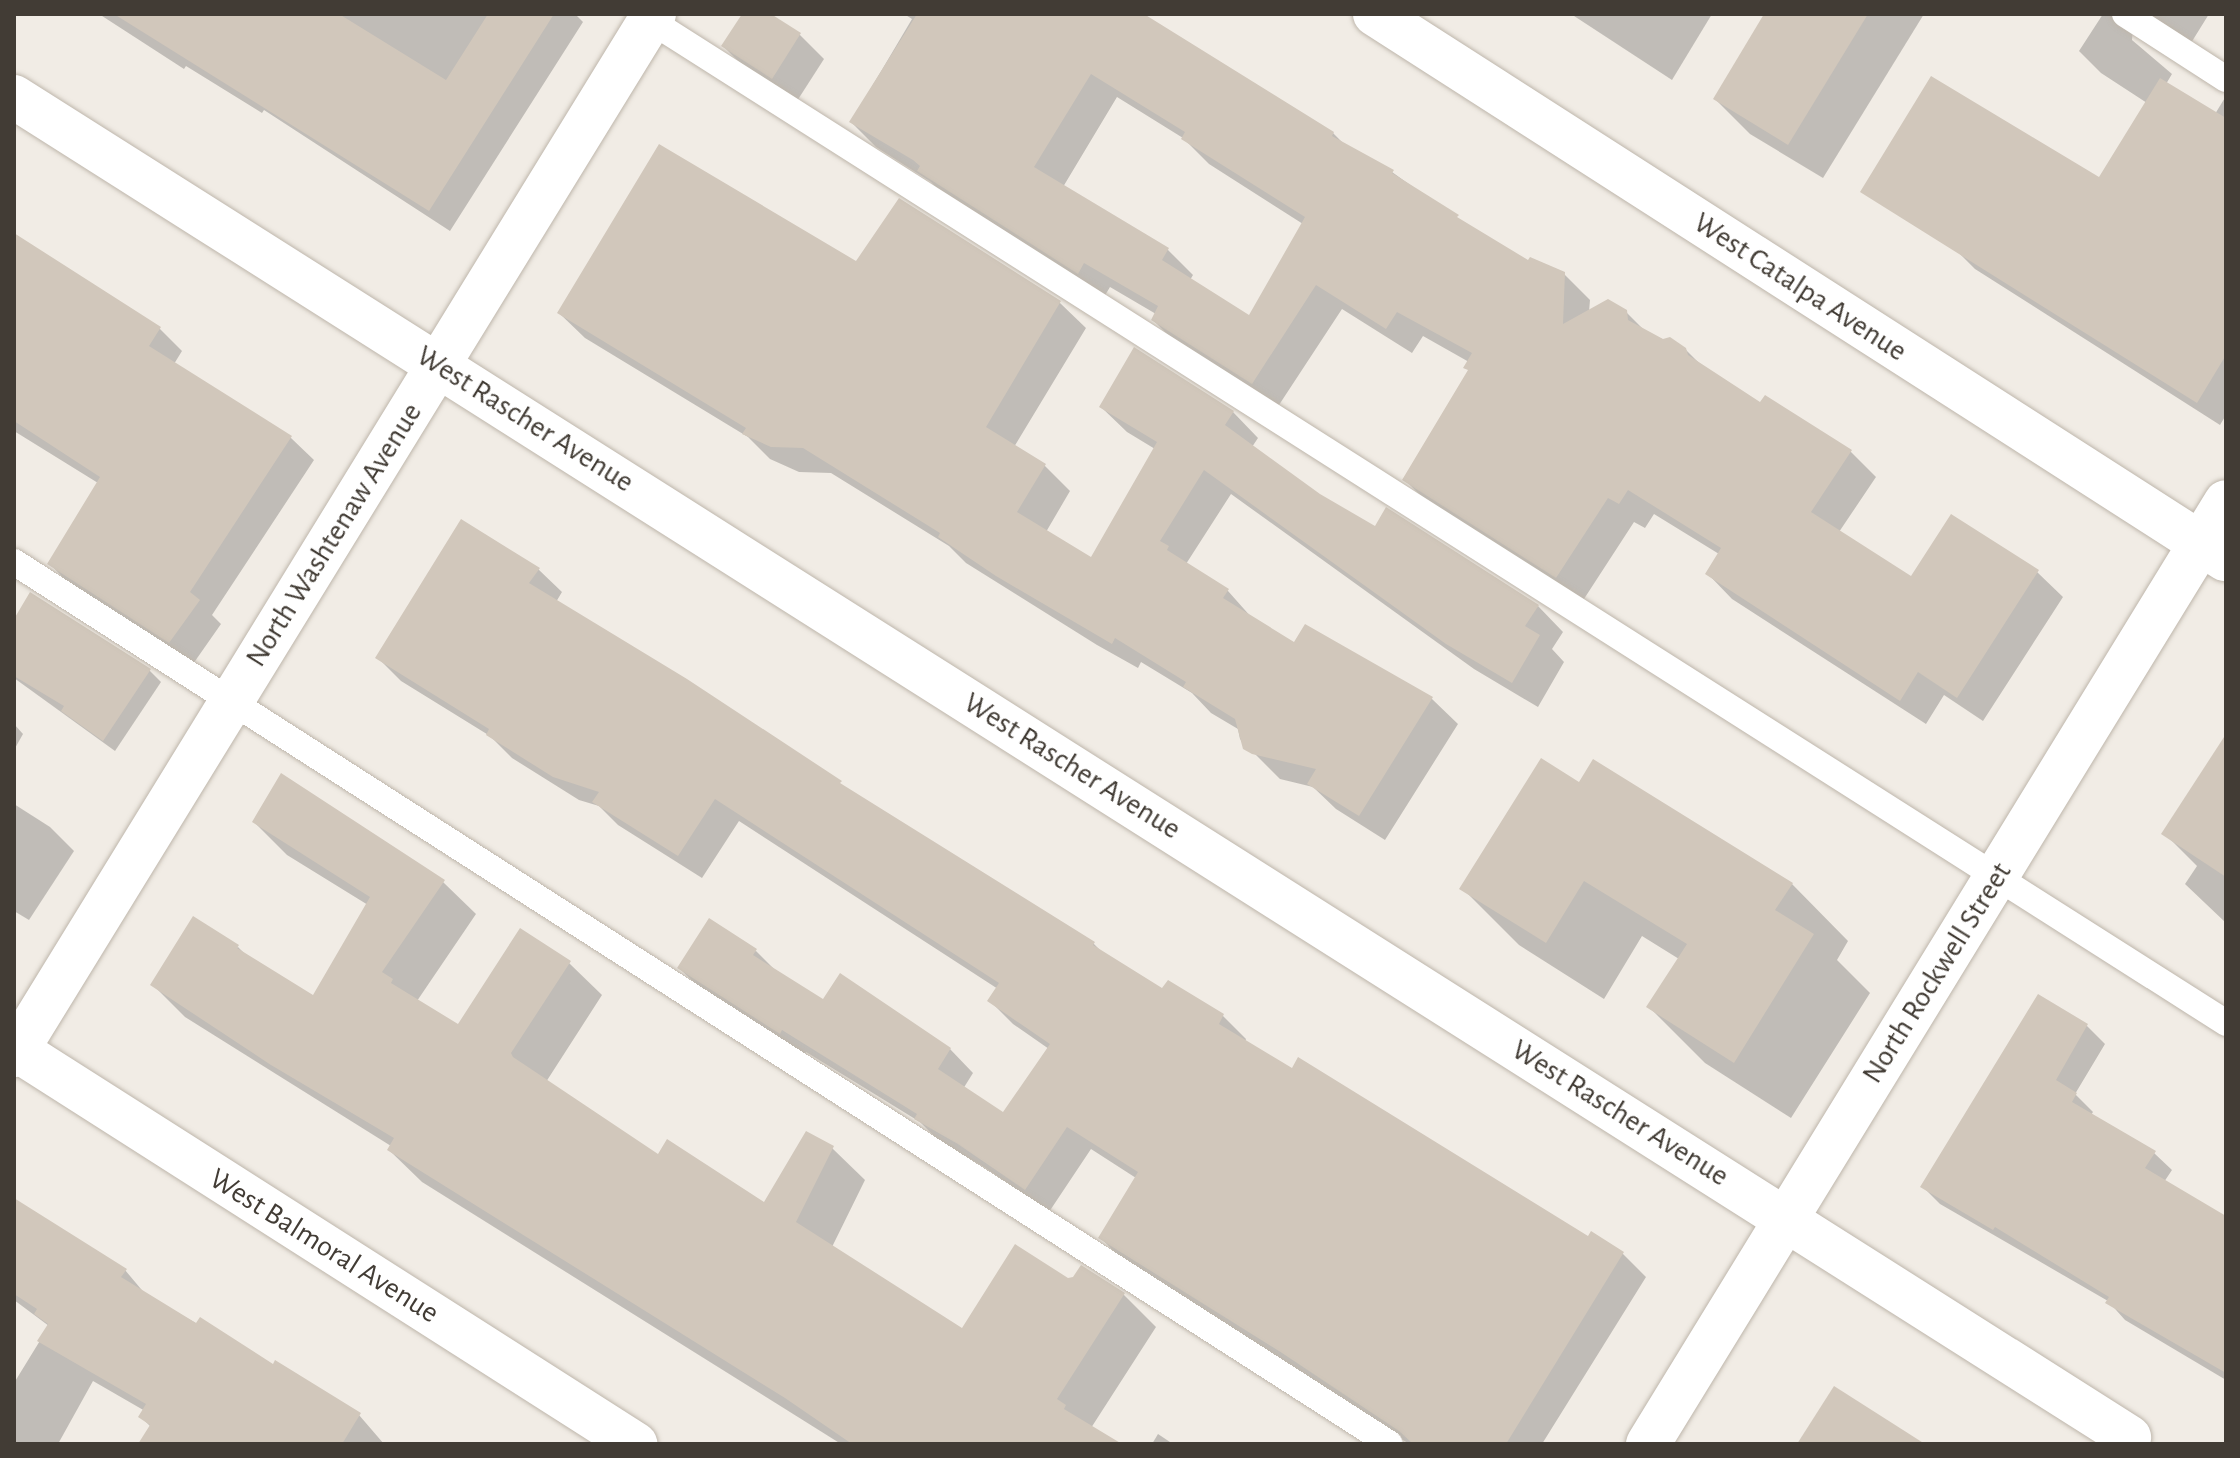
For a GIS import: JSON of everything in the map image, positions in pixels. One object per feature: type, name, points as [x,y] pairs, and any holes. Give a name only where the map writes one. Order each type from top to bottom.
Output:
[{"type":"street","name":"West Catalpa Avenue","points":[[1375,14],[2213,552]]},
{"type":"street","name":"North Washtenaw Avenue","points":[[15,1051],[438,364],[648,16]]},
{"type":"street","name":"West Rascher Avenue","points":[[14,97],[2129,1437]]},
{"type":"street","name":"North Rockwell Street","points":[[1648,1444],[1996,877],[2213,552],[2226,502]]},
{"type":"street","name":"West Balmoral Avenue","points":[[15,1051],[635,1444]]},
{"type":"lane","points":[[2125,14],[2226,79]]},
{"type":"lane","points":[[648,16],[2226,1023]]},
{"type":"lane","points":[[14,562],[1390,1444]]},
{"type":"building","points":[[114,14],[339,14],[446,80],[488,14],[554,14],[429,211]]},
{"type":"building","points":[[742,14],[771,14],[801,33],[772,79],[721,46]]},
{"type":"building","points":[[917,14],[1144,14],[1334,132],[1332,136],[1394,170],[1392,173],[1459,215],[1457,217],[1528,260],[1530,257],[1565,272],[1563,324],[1608,299],[1627,310],[1628,320],[1663,339],[1670,337],[1686,348],[1688,355],[1760,402],[1765,395],[1852,450],[1811,512],[1911,576],[1951,514],[2039,570],[1957,698],[1918,672],[1900,701],[1705,574],[1721,548],[1628,490],[1619,504],[1608,498],[1556,578],[1402,480],[1468,370],[1463,368],[1472,353],[1397,312],[1386,329],[1316,285],[1252,384],[1151,320],[1158,306],[1084,263],[1078,274],[917,171],[920,166],[913,160],[849,122]],"holes":[[[1091,74],[1185,132],[1181,139],[1305,217],[1249,315],[1162,260],[1169,248],[1034,167]]]},
{"type":"building","points":[[1764,14],[1868,14],[1788,145],[1713,99]]},
{"type":"building","points":[[1931,76],[2099,177],[2160,78],[2226,118],[2226,355],[2197,403],[1860,192]]},
{"type":"building","points":[[659,144],[856,261],[899,198],[1061,301],[986,427],[1046,464],[1017,512],[1091,557],[1157,442],[1099,407],[1134,347],[1234,411],[1225,425],[1320,494],[1375,526],[1386,507],[1539,605],[1525,626],[1540,635],[1512,683],[1446,644],[1204,470],[1160,541],[1169,546],[1167,550],[1229,589],[1223,598],[1294,642],[1305,624],[1433,697],[1359,816],[1307,784],[1316,769],[1252,754],[1243,749],[1235,719],[1183,687],[1186,682],[1115,638],[1112,644],[996,576],[938,537],[940,533],[803,448],[771,447],[742,434],[746,428],[557,313]]},
{"type":"building","points":[[14,233],[161,327],[149,346],[292,436],[190,592],[200,600],[169,643],[47,564],[100,477],[14,421]]},
{"type":"building","points":[[461,519],[540,568],[529,583],[687,679],[842,781],[840,783],[1095,942],[1093,945],[1162,988],[1168,980],[1224,1014],[1219,1024],[1292,1068],[1298,1057],[1588,1236],[1591,1231],[1624,1252],[1506,1444],[1413,1444],[1399,1431],[1279,1351],[1098,1238],[1138,1172],[1067,1127],[1025,1190],[958,1144],[914,1119],[917,1114],[782,1030],[780,1034],[677,968],[709,918],[757,949],[753,955],[823,999],[840,973],[951,1048],[938,1069],[1003,1112],[1050,1044],[987,1001],[999,983],[715,799],[678,856],[592,802],[599,792],[553,777],[486,735],[489,729],[375,658]]},
{"type":"building","points":[[30,592],[151,669],[103,741],[61,711],[64,706],[14,676],[14,619]]},
{"type":"building","points":[[2226,734],[2226,877],[2161,834]]},
{"type":"building","points":[[1541,758],[1579,782],[1593,759],[1793,883],[1775,910],[1814,934],[1734,1063],[1646,1007],[1687,944],[1584,881],[1546,943],[1459,889]]},
{"type":"building","points":[[281,773],[445,880],[382,972],[393,979],[391,983],[458,1024],[520,928],[571,961],[511,1053],[658,1154],[667,1139],[764,1202],[806,1131],[834,1146],[796,1222],[962,1328],[1015,1244],[1068,1278],[1073,1277],[1081,1265],[1125,1293],[1057,1399],[1066,1405],[1064,1409],[1122,1444],[852,1444],[785,1398],[387,1150],[394,1138],[271,1065],[150,985],[193,916],[239,945],[237,948],[313,995],[370,897],[252,822]]},
{"type":"building","points":[[2038,994],[2088,1024],[2056,1080],[2077,1093],[2072,1102],[2156,1151],[2145,1168],[2226,1216],[2226,1373],[2105,1303],[2109,1297],[1995,1227],[1993,1230],[1920,1187]]},
{"type":"building","points":[[14,1198],[127,1269],[121,1277],[196,1323],[200,1317],[273,1364],[275,1360],[361,1413],[342,1444],[138,1444],[150,1425],[138,1417],[146,1404],[37,1341],[48,1324],[34,1314],[37,1309],[14,1294]]},
{"type":"building","points":[[1834,1386],[1925,1444],[1797,1444]]}]
